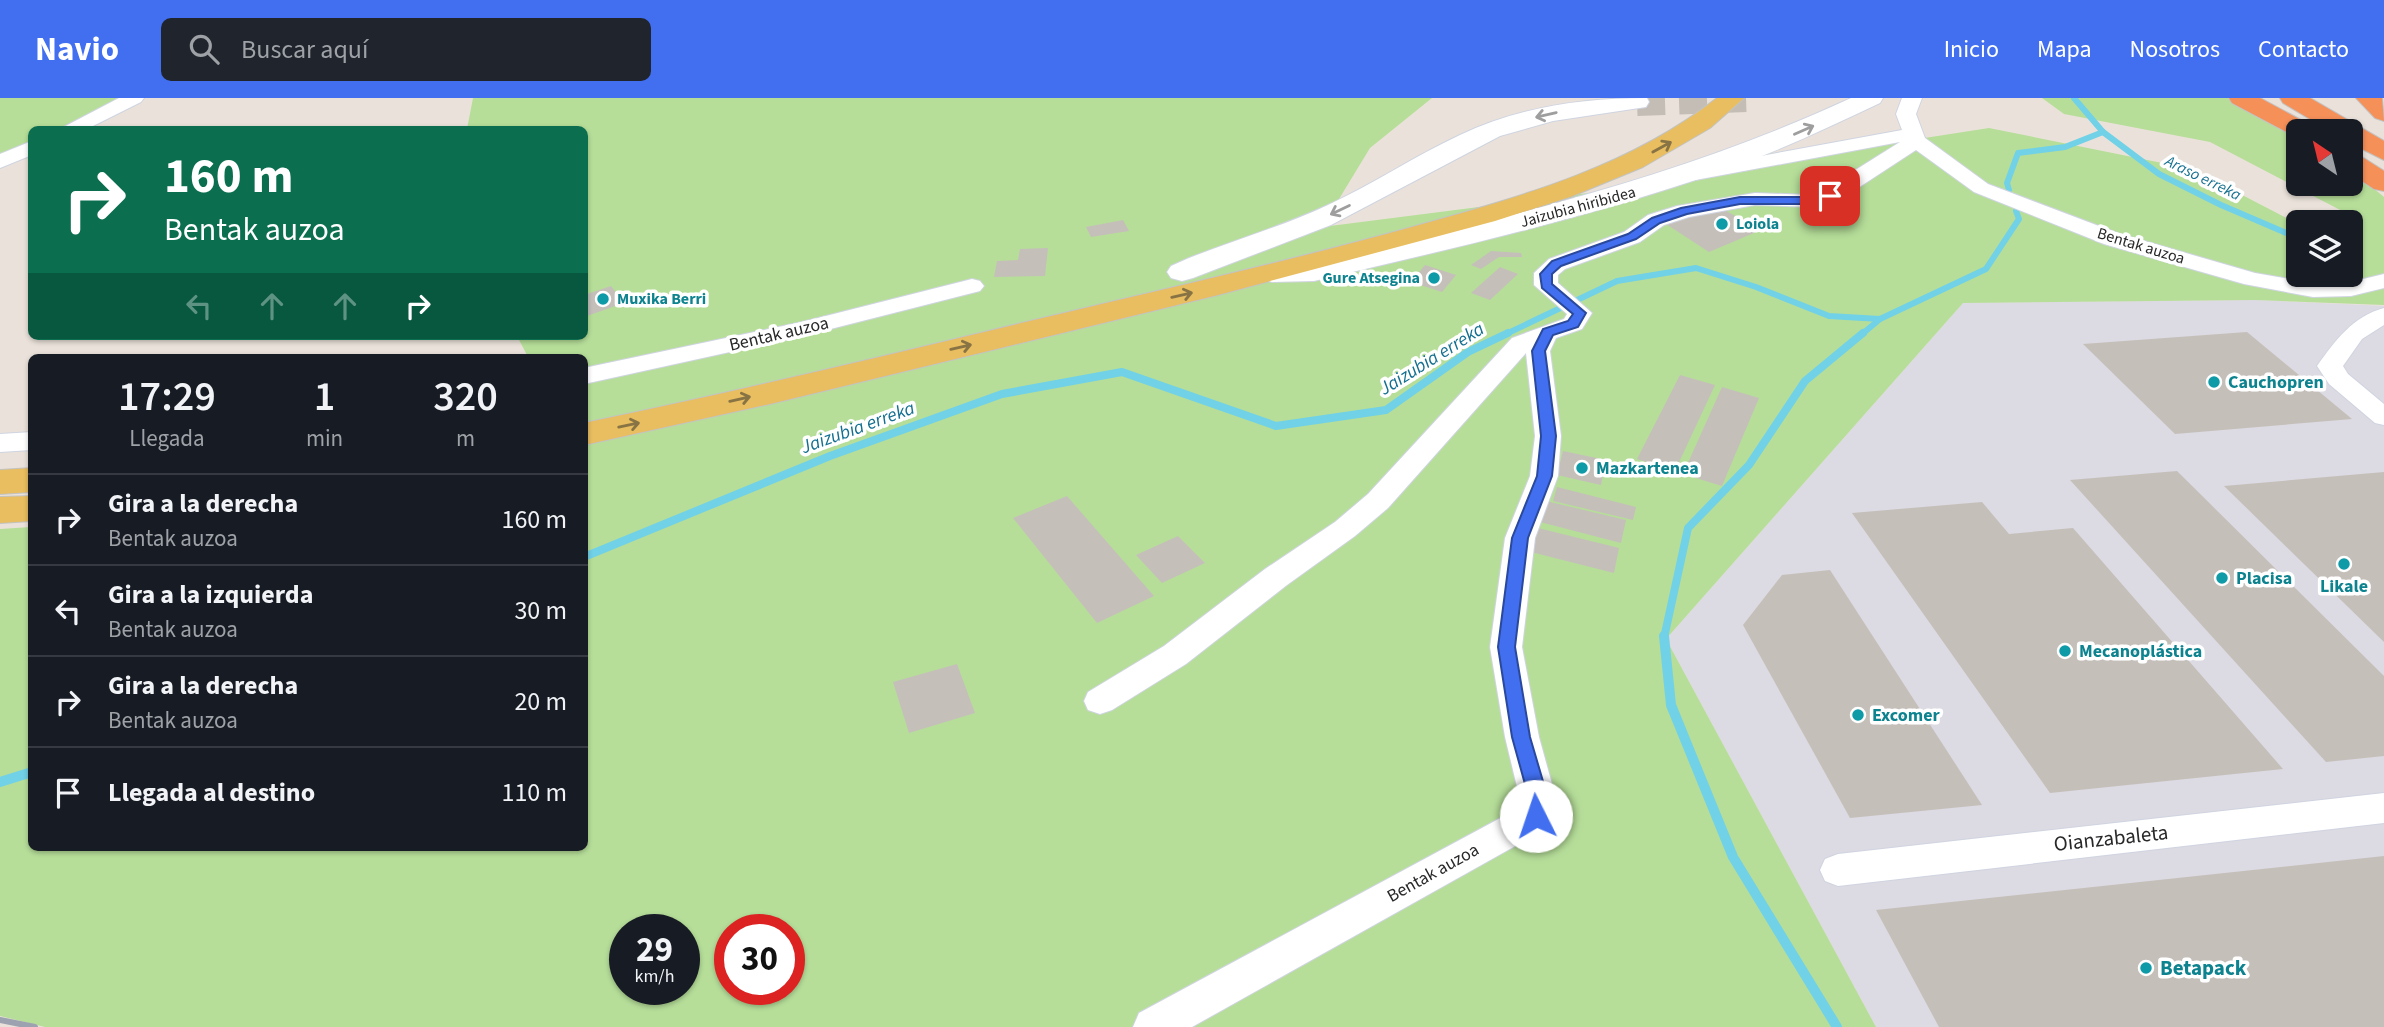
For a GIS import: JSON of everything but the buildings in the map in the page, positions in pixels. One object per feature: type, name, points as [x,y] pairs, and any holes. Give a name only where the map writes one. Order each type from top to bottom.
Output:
[{"type":"highway","points":[[2241,98],[2286,122]]},
{"type":"highway","points":[[2292,98],[2384,152]]},
{"type":"highway","points":[[2315,98],[2384,138]]},
{"type":"highway","points":[[2368,98],[2384,113]]},
{"type":"highway","points":[[2363,169],[2384,183]]},
{"type":"main road","points":[[588,408],[1317,241],[1530,183],[1628,143],[1701,98]]},
{"type":"main road","points":[[588,433],[1272,273],[1422,234],[1585,182],[1678,138],[1732,98]]},
{"type":"main road","name":"Jaizubia hiribidea","points":[[1272,273],[1314,272],[1507,227],[1685,176],[1799,133],[1871,98]]},
{"type":"main road","points":[[1182,272],[1218,255],[1322,219],[1376,193],[1456,147],[1505,126],[1572,109],[1637,102]]},
{"type":"main road","points":[[0,482],[28,480]]},
{"type":"main road","points":[[0,510],[28,508]]},
{"type":"street","points":[[76,126],[134,98]]},
{"type":"street","points":[[1912,98],[1906,114],[1915,138]]},
{"type":"street","points":[[1685,176],[1915,138]]},
{"type":"street","points":[[1100,701],[1175,655],[1276,577],[1345,529],[1378,501],[1521,343],[1573,324],[1580,313],[1546,285],[1546,274],[1557,264],[1632,237],[1656,220],[1725,203],[1755,199],[1813,201],[1830,196],[1915,138]]},
{"type":"street","name":"Bentak auzoa","points":[[1915,138],[1981,188],[2112,239],[2252,278],[2313,290],[2351,289],[2384,281]]},
{"type":"street","points":[[0,162],[28,149]]},
{"type":"street","name":"Bentak auzoa","points":[[588,375],[803,329],[972,286]]},
{"type":"street","points":[[2384,314],[2353,334],[2330,366],[2337,379],[2384,417]]},
{"type":"street","name":"Bentak auzoa","points":[[1153,1027],[1536,816],[1537,795],[1521,737],[1506,647],[1520,538],[1544,476],[1548,436],[1538,351],[1547,332]]},
{"type":"street","points":[[0,443],[28,441]]},
{"type":"street","name":"Oianzabaleta","points":[[1838,870],[2384,808]]},
{"type":"shaded area","points":[[2255,300],[2384,306],[2384,1027],[1876,1027],[1666,639],[1963,303]]},
{"type":"green space","points":[[0,98],[133,98],[74,126],[28,126],[28,149],[0,164]]},
{"type":"green space","points":[[473,98],[1432,98],[1370,148],[1322,227],[1697,179],[1860,148],[1989,128],[2192,169],[2286,218],[2286,287],[2363,287],[2363,210],[2340,210],[2313,196],[2363,196],[2363,180],[2384,197],[2384,305],[2255,300],[1963,303],[1666,639],[1876,1027],[45,1027],[0,1016],[0,529],[28,527],[28,851],[588,851],[588,354],[526,354],[519,340],[588,340],[588,126],[468,126]]},
{"type":"green space","points":[[2042,98],[2262,98],[2288,119],[2286,182],[2210,142],[2064,114]]},
{"type":"waterway","name":"Jaizubia erreka","points":[[2074,98],[2103,132]]},
{"type":"waterway","name":"Jaizubia erreka","points":[[2009,190],[2007,183],[2018,153],[2065,147],[2103,132]]},
{"type":"waterway","name":"Araso erreka","points":[[2103,132],[2159,174],[2286,233]]},
{"type":"waterway","name":"Jaizubia erreka","points":[[1880,319],[1986,269],[2019,219],[2016,211]]},
{"type":"waterway","name":"Jaizubia erreka","points":[[1504,335],[1617,281],[1696,268],[1756,287],[1829,316],[1880,319]]},
{"type":"waterway","points":[[1861,335],[1880,319]]},
{"type":"waterway","name":"Jaizubia erreka","points":[[588,555],[830,456],[1002,394],[1122,372],[1276,426],[1386,410],[1468,352],[1508,333]]},
{"type":"waterway","points":[[1664,637],[1688,528],[1749,465],[1805,381],[1863,333]]},
{"type":"waterway","points":[[1664,637],[1671,705],[1733,857],[1837,1027]]},
{"type":"waterway","name":"Jaizubia erreka","points":[[0,782],[28,773]]},
{"type":"tunnel","points":[[1637,102],[1746,98]]},
{"type":"railway","points":[[0,1020],[35,1027]]},
{"type":"place","name":"Loiola","points":[[1722,224]]},
{"type":"place","name":"Gure Atsegina","points":[[1434,278]]},
{"type":"place","name":"Muxika Berri","points":[[603,299]]},
{"type":"place","name":"Cauchopren","points":[[2214,382]]},
{"type":"place","name":"Mazkartenea","points":[[1582,468]]},
{"type":"place","name":"Likale","points":[[2344,564]]},
{"type":"place","name":"Placisa","points":[[2222,578]]},
{"type":"place","name":"Mecanoplástica","points":[[2065,651]]},
{"type":"place","name":"Excomer","points":[[1858,715]]},
{"type":"place","name":"Betapack","points":[[2146,968]]},
{"type":"route","points":[[1536,816],[1537,795],[1521,737],[1506,647],[1520,538],[1544,476],[1548,436],[1538,351],[1547,332],[1573,324],[1580,313],[1546,285],[1546,274],[1557,264],[1632,237],[1656,220],[1685,211],[1755,199],[1813,201],[1830,196]]}]
